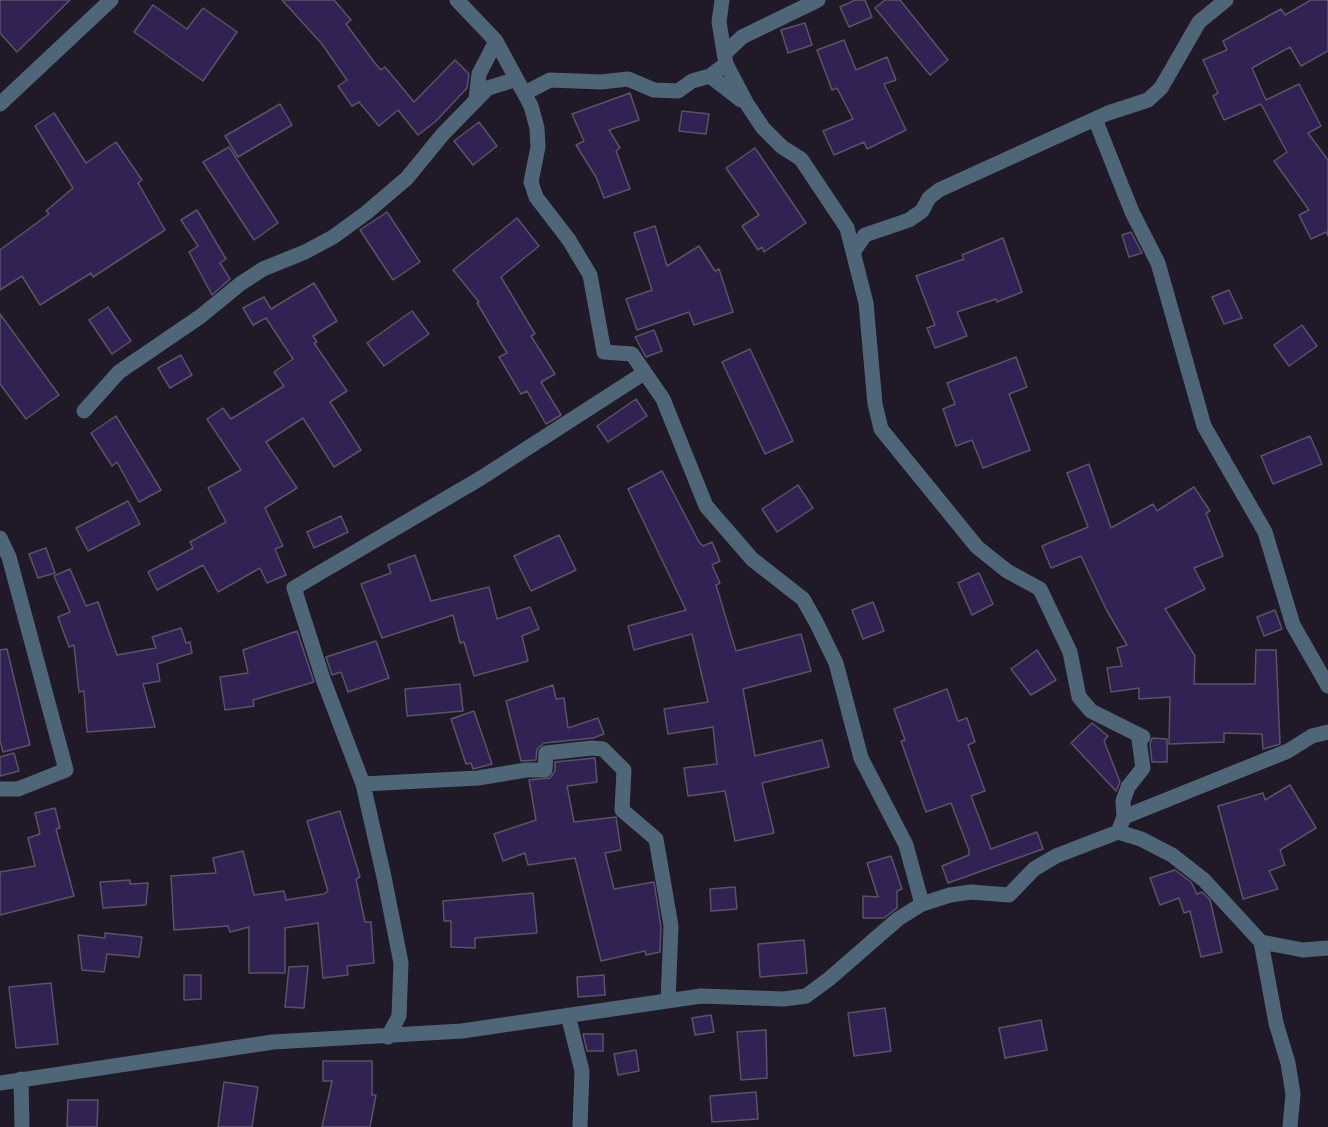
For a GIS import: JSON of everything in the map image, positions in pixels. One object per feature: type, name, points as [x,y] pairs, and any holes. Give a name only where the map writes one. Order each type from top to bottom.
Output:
[{"type":"street","points":[[0,104],[111,0]]},
{"type":"street","points":[[457,0],[496,41],[514,80],[525,93],[537,128],[538,147],[531,182],[536,197],[569,240],[590,275],[604,352],[632,354],[663,399],[706,506],[752,559],[803,599],[816,622],[836,663],[861,758],[906,845],[922,904]]},
{"type":"street","points":[[722,0],[719,22],[725,59],[747,104],[763,128],[782,147],[801,159],[847,228],[866,303],[875,404],[882,429],[977,547],[1007,571],[1040,589],[1070,652],[1079,697],[1091,711],[1143,737],[1139,740],[1143,768],[1128,787],[1123,801],[1124,817],[1118,832]]},
{"type":"street","points":[[525,93],[550,80],[601,82],[628,79],[654,90],[678,91],[692,81],[710,76],[742,38],[818,0]]},
{"type":"street","points":[[854,251],[865,235],[909,219],[922,211],[929,198],[939,190],[1095,119],[1148,100],[1161,88],[1199,22],[1226,0]]},
{"type":"street","points":[[476,99],[479,74],[496,41]]},
{"type":"street","points":[[710,76],[747,104]]},
{"type":"street","points":[[84,411],[119,372],[201,316],[240,284],[263,269],[314,247],[366,213],[406,178],[488,88],[514,80]]},
{"type":"street","points":[[1095,119],[1132,212],[1158,263],[1204,426],[1265,532],[1293,625],[1328,686]]},
{"type":"street","points":[[847,228],[865,235]]},
{"type":"street","points":[[388,1037],[399,1016],[401,963],[363,784],[323,679],[294,588],[482,478],[644,373]]},
{"type":"street","points":[[0,538],[9,557],[66,770],[18,789],[0,789]]},
{"type":"street","points":[[1124,817],[1288,751],[1312,736],[1328,732]]},
{"type":"street","points":[[363,784],[478,778],[526,770],[545,770],[546,753],[603,749],[624,770],[622,810],[656,839],[671,926],[668,1001]]},
{"type":"street","points":[[0,1083],[273,1042],[462,1031],[701,996],[784,999],[806,996],[898,919],[922,904],[950,894],[971,892],[1009,895],[1034,869],[1056,856],[1118,832],[1141,838],[1172,855],[1203,880],[1261,942],[1276,1023],[1288,1063],[1293,1094],[1290,1127]]},
{"type":"street","points":[[1261,942],[1303,950],[1328,948]]},
{"type":"street","points":[[568,1015],[582,1071],[580,1127]]},
{"type":"street","points":[[21,1079],[22,1127]]},
{"type":"building","points":[[0,0],[70,0],[17,52],[0,33]]},
{"type":"building","points":[[282,0],[334,0],[351,20],[346,24],[374,62],[381,70],[385,67],[414,102],[455,60],[469,74],[467,88],[436,121],[418,135],[398,110],[379,126],[359,102],[352,106],[338,86],[347,80],[322,44]]},
{"type":"building","points":[[855,0],[865,0],[872,17],[849,27],[840,7]]},
{"type":"building","points":[[885,0],[900,0],[948,60],[930,75],[875,8]]},
{"type":"building","points":[[1311,0],[1328,0],[1328,51],[1301,66],[1290,47],[1252,68],[1266,100],[1299,84],[1321,126],[1308,133],[1328,160],[1328,236],[1326,232],[1311,239],[1299,215],[1309,210],[1274,161],[1287,152],[1261,104],[1224,120],[1213,96],[1218,93],[1203,60],[1227,50],[1223,41],[1281,9],[1285,15]]},
{"type":"building","points":[[153,5],[187,29],[203,8],[237,32],[203,81],[134,32]]},
{"type":"building","points":[[805,23],[812,45],[788,53],[781,30]]},
{"type":"building","points":[[844,40],[856,70],[887,57],[896,80],[884,84],[906,130],[867,149],[864,142],[834,155],[823,131],[853,119],[837,88],[832,90],[817,50]]},
{"type":"building","points":[[630,93],[639,120],[609,130],[620,148],[616,151],[630,189],[604,198],[596,177],[576,145],[584,141],[572,114]]},
{"type":"building","points":[[280,104],[292,125],[238,157],[225,136]]},
{"type":"building","points":[[682,111],[709,114],[706,134],[679,131]]},
{"type":"building","points":[[54,113],[86,163],[116,142],[142,180],[138,183],[165,230],[93,277],[91,273],[40,305],[22,276],[0,290],[0,250],[49,214],[46,211],[73,188],[35,126]]},
{"type":"building","points":[[479,122],[497,146],[473,165],[454,141]]},
{"type":"building","points":[[229,147],[278,223],[254,240],[203,162]]},
{"type":"building","points":[[755,148],[806,223],[764,252],[762,247],[758,250],[742,226],[759,215],[726,168]]},
{"type":"building","points":[[197,210],[226,259],[220,263],[230,279],[212,295],[189,252],[198,246],[181,220]]},
{"type":"building","points":[[387,212],[420,262],[393,280],[360,230]]},
{"type":"building","points":[[517,218],[539,246],[501,277],[535,334],[531,336],[555,374],[541,382],[561,415],[546,424],[527,391],[521,394],[499,357],[507,353],[477,303],[479,302],[453,270]]},
{"type":"building","points":[[655,226],[667,266],[699,246],[715,271],[719,269],[733,312],[694,325],[689,312],[637,330],[626,299],[652,290],[634,233]]},
{"type":"building","points":[[1131,232],[1142,253],[1129,257],[1122,235]]},
{"type":"building","points":[[1003,238],[1022,292],[997,302],[996,299],[957,312],[967,336],[935,348],[927,328],[935,325],[916,276],[964,259],[962,255]]},
{"type":"building","points":[[314,283],[337,321],[313,336],[317,342],[314,343],[347,391],[330,402],[361,450],[334,467],[303,418],[266,442],[297,488],[265,508],[283,546],[275,549],[286,575],[267,583],[260,568],[218,592],[203,565],[157,590],[148,572],[193,548],[190,542],[226,522],[208,488],[241,470],[207,419],[223,408],[231,419],[284,386],[274,372],[293,359],[266,318],[253,325],[243,308],[264,297],[271,309]]},
{"type":"building","points":[[1229,290],[1242,318],[1224,324],[1212,297]]},
{"type":"building","points":[[108,307],[131,341],[112,354],[89,320]]},
{"type":"building","points":[[412,311],[429,334],[384,366],[367,343]]},
{"type":"building","points":[[0,314],[59,395],[26,419],[0,384]]},
{"type":"building","points":[[1302,325],[1317,346],[1289,366],[1274,345]]},
{"type":"building","points":[[654,330],[662,351],[646,357],[635,337]]},
{"type":"building","points":[[750,349],[793,441],[765,454],[722,362]]},
{"type":"building","points":[[181,355],[192,375],[170,388],[158,368]]},
{"type":"building","points":[[1016,357],[1027,387],[1009,394],[1030,450],[983,468],[972,440],[956,446],[943,409],[955,404],[947,383]]},
{"type":"building","points":[[636,399],[647,416],[608,442],[597,426]]},
{"type":"building","points":[[116,416],[161,490],[139,502],[117,462],[112,466],[91,433]]},
{"type":"building","points":[[1310,436],[1322,464],[1273,484],[1261,456]]},
{"type":"building","points":[[1089,464],[1111,528],[1153,504],[1157,511],[1194,487],[1210,511],[1206,513],[1223,556],[1194,568],[1205,589],[1165,609],[1195,656],[1194,684],[1255,684],[1256,650],[1276,650],[1280,744],[1263,749],[1262,734],[1224,733],[1224,742],[1169,744],[1170,697],[1139,699],[1139,688],[1111,692],[1107,668],[1122,666],[1117,648],[1127,645],[1106,609],[1081,556],[1051,568],[1042,546],[1088,527],[1067,473]]},
{"type":"building","points":[[662,471],[699,542],[703,546],[712,542],[720,561],[712,565],[720,583],[716,585],[736,651],[801,634],[811,671],[743,689],[755,756],[822,740],[829,767],[762,783],[774,833],[735,841],[725,791],[688,796],[684,768],[717,764],[713,727],[668,734],[664,709],[708,702],[692,634],[634,650],[628,626],[686,610],[628,489]]},
{"type":"building","points":[[798,485],[813,508],[777,532],[762,509]]},
{"type":"building","points":[[128,501],[140,524],[88,551],[76,528]]},
{"type":"building","points":[[341,516],[348,532],[314,548],[307,532]]},
{"type":"building","points":[[559,535],[576,570],[531,591],[514,556]]},
{"type":"building","points":[[46,548],[55,573],[38,578],[29,554]]},
{"type":"building","points":[[415,555],[431,601],[489,587],[497,619],[530,607],[539,629],[522,636],[528,661],[474,676],[464,642],[460,643],[453,615],[382,638],[361,584],[391,573],[388,565]]},
{"type":"building","points":[[70,569],[86,606],[98,602],[117,655],[156,648],[152,637],[181,628],[186,643],[190,642],[192,653],[157,664],[160,681],[143,684],[155,727],[87,732],[84,691],[79,692],[74,645],[69,647],[58,617],[70,612],[54,576]]},
{"type":"building","points":[[979,573],[993,604],[972,615],[958,583]]},
{"type":"building","points":[[873,602],[884,631],[863,639],[852,610]]},
{"type":"building","points":[[1275,610],[1282,629],[1264,636],[1257,617]]},
{"type":"building","points":[[297,631],[314,682],[253,700],[254,706],[225,710],[220,677],[248,673],[243,650]]},
{"type":"building","points":[[376,641],[389,678],[348,692],[341,672],[332,675],[326,657]]},
{"type":"building","points":[[7,649],[30,745],[3,752],[0,741],[0,650]]},
{"type":"building","points":[[1037,650],[1056,680],[1031,695],[1011,669]]},
{"type":"building","points":[[460,684],[463,711],[407,716],[405,689]]},
{"type":"building","points":[[553,685],[556,699],[564,698],[568,728],[598,718],[604,734],[593,738],[544,743],[537,749],[536,760],[521,761],[506,701]]},
{"type":"building","points":[[947,689],[958,721],[967,718],[975,742],[968,745],[985,791],[971,796],[991,849],[1037,832],[1043,849],[948,883],[942,866],[969,855],[969,850],[951,803],[926,812],[901,741],[905,740],[894,709]]},
{"type":"building","points":[[474,711],[492,764],[473,769],[471,763],[466,764],[451,719]]},
{"type":"building","points":[[1092,723],[1108,736],[1104,741],[1120,782],[1116,791],[1071,743]]},
{"type":"building","points":[[1152,738],[1167,739],[1167,762],[1152,762],[1150,744]]},
{"type":"building","points":[[14,753],[19,771],[0,776],[0,757]]},
{"type":"building","points":[[595,758],[597,782],[567,786],[574,822],[616,817],[621,850],[605,853],[614,889],[654,882],[661,927],[660,952],[646,955],[645,951],[601,961],[575,858],[528,865],[525,853],[503,861],[494,834],[536,820],[529,780],[550,778],[555,771],[555,762]]},
{"type":"building","points":[[1290,785],[1316,828],[1280,850],[1285,865],[1269,871],[1278,889],[1243,899],[1218,806],[1263,793],[1265,800]]},
{"type":"building","points":[[55,808],[60,828],[56,829],[74,896],[0,915],[0,872],[35,866],[28,838],[40,834],[35,813]]},
{"type":"building","points":[[340,811],[360,877],[356,879],[365,922],[371,922],[374,963],[347,966],[348,975],[323,978],[318,923],[285,928],[285,973],[249,973],[249,927],[230,932],[228,926],[174,930],[171,876],[216,873],[213,858],[243,851],[254,895],[284,891],[286,900],[324,894],[328,891],[307,821]]},
{"type":"building","points":[[891,856],[902,889],[897,891],[897,908],[884,918],[863,918],[863,896],[878,897],[867,863]]},
{"type":"building","points":[[1175,870],[1191,882],[1197,894],[1202,892],[1210,900],[1222,952],[1201,957],[1190,911],[1184,913],[1179,898],[1160,905],[1150,878]]},
{"type":"building","points":[[130,880],[130,884],[148,883],[146,905],[103,908],[100,882]]},
{"type":"building","points":[[735,887],[737,909],[711,911],[710,889]]},
{"type":"building","points":[[533,893],[537,933],[475,938],[475,948],[451,947],[451,921],[444,921],[443,901]]},
{"type":"building","points":[[105,933],[142,937],[139,957],[107,954],[104,972],[82,970],[78,935],[105,938]]},
{"type":"building","points":[[804,940],[807,973],[760,977],[758,944]]},
{"type":"building","points":[[308,966],[304,1008],[285,1007],[289,967]]},
{"type":"building","points":[[184,975],[201,975],[201,999],[184,1000]]},
{"type":"building","points":[[604,975],[605,995],[578,997],[577,977]]},
{"type":"building","points":[[51,983],[58,1044],[16,1048],[9,987]]},
{"type":"building","points":[[885,1008],[891,1051],[854,1056],[848,1013]]},
{"type":"building","points":[[711,1015],[714,1032],[695,1035],[692,1018]]},
{"type":"building","points":[[1041,1020],[1047,1050],[1005,1058],[999,1028]]},
{"type":"building","points":[[766,1030],[767,1078],[741,1080],[737,1032]]},
{"type":"building","points":[[583,1034],[603,1034],[603,1051],[587,1051]]},
{"type":"building","points":[[636,1050],[639,1071],[618,1075],[614,1054]]},
{"type":"building","points":[[323,1061],[372,1061],[372,1095],[376,1095],[370,1127],[322,1127],[332,1081],[323,1081]]},
{"type":"building","points":[[224,1082],[258,1087],[252,1127],[218,1127]]},
{"type":"building","points":[[756,1092],[758,1119],[712,1122],[710,1096]]},
{"type":"building","points":[[68,1100],[98,1100],[97,1127],[67,1127]]}]
